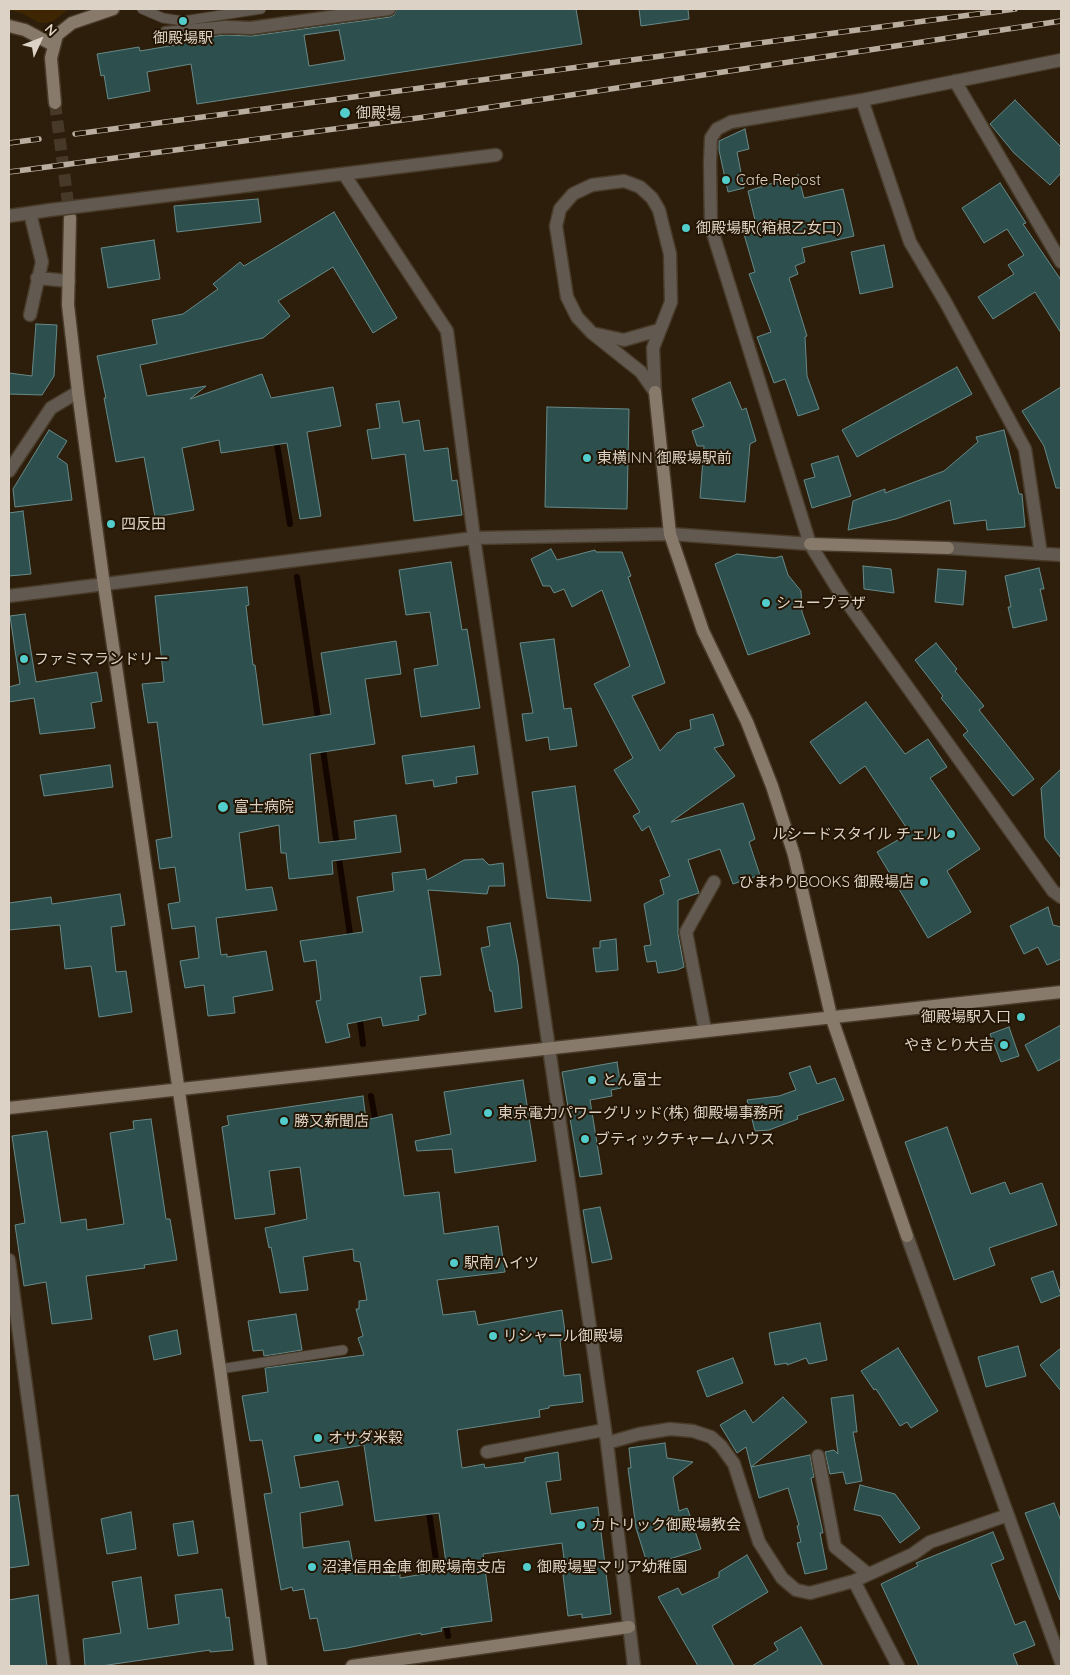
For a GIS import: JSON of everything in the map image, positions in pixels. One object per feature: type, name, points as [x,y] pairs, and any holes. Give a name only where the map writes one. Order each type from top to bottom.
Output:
[{"type":"street","points":[[55,103],[51,58],[53,45],[58,35],[72,23],[113,9]]},
{"type":"street","points":[[166,33],[225,27],[250,28],[389,9]]},
{"type":"street","points":[[9,26],[25,30],[53,45]]},
{"type":"street","points":[[1058,892],[839,591],[810,544],[711,228],[711,138],[717,128],[731,122],[862,100],[1061,60]]},
{"type":"street","points":[[955,81],[1061,262]]},
{"type":"street","points":[[862,100],[910,242],[946,303],[1025,449],[1041,554]]},
{"type":"street","points":[[9,216],[496,154]]},
{"type":"street","points":[[344,174],[447,331],[474,538],[607,1443],[634,1666]]},
{"type":"street","points":[[655,392],[641,372],[592,333],[577,317],[567,298],[556,226],[560,209],[573,194],[592,185],[624,181],[640,187],[652,198],[659,210],[668,245],[671,302],[667,318],[658,330],[653,348],[655,392],[670,534],[703,631],[748,722],[772,786],[794,855],[831,1016],[907,1236],[1061,1662]]},
{"type":"street","points":[[30,213],[42,262],[30,315]]},
{"type":"street","points":[[70,218],[68,305],[78,392],[104,585],[220,1369],[260,1666]]},
{"type":"street","points":[[38,278],[69,281]]},
{"type":"street","points":[[592,333],[624,340],[658,330]]},
{"type":"street","points":[[9,471],[51,408],[78,392]]},
{"type":"street","points":[[9,596],[474,538],[670,534],[810,544],[948,548],[1061,555]]},
{"type":"street","points":[[705,1030],[686,932],[714,882]]},
{"type":"street","points":[[9,1108],[1061,992]]},
{"type":"street","points":[[9,1260],[64,1666]]},
{"type":"street","points":[[607,1443],[639,1434],[670,1429],[693,1431],[711,1437],[721,1446],[734,1464],[759,1542],[782,1578],[796,1590],[810,1593],[854,1581],[913,1554],[930,1542],[1008,1515]]},
{"type":"street","points":[[487,1452],[604,1430]]},
{"type":"street","points":[[818,1456],[835,1546],[868,1574]]},
{"type":"street","points":[[854,1581],[898,1666]]},
{"type":"street","points":[[352,1666],[629,1627]]},
{"type":"lane","points":[[142,9],[163,18],[183,21],[261,9]]},
{"type":"lane","points":[[220,1369],[343,1350]]},
{"type":"shaded area","points":[[69,9],[52,22],[40,23],[21,13],[9,10]]},
{"type":"building","points":[[397,9],[576,9],[582,44],[197,104],[191,64],[147,72],[150,91],[108,99],[104,75],[101,76],[97,54],[139,47],[140,51],[181,44],[181,40],[225,35],[252,36],[394,15]],"holes":[[[339,30],[345,60],[309,66],[304,35]]]},
{"type":"building","points":[[639,9],[688,9],[689,19],[641,26]]},
{"type":"building","points":[[1015,100],[1061,147],[1061,173],[1050,185],[1014,153],[990,124]]},
{"type":"building","points":[[745,129],[749,149],[737,152],[744,188],[728,192],[719,150],[719,141]]},
{"type":"building","points":[[798,175],[804,198],[843,189],[854,236],[802,248],[805,262],[795,266],[798,274],[789,278],[807,336],[805,337],[807,376],[819,409],[798,416],[785,379],[774,383],[757,337],[771,332],[749,274],[755,272],[741,224],[755,220],[748,191]]},
{"type":"building","points":[[1000,183],[1026,223],[1023,224],[1061,280],[1061,333],[1035,292],[993,319],[978,297],[1014,274],[1008,265],[1024,255],[1007,229],[984,243],[962,208]]},
{"type":"building","points":[[258,199],[261,222],[177,232],[174,206]]},
{"type":"building","points":[[334,212],[397,318],[373,333],[333,267],[278,301],[290,316],[263,338],[140,365],[147,396],[206,386],[190,399],[262,374],[271,398],[333,387],[341,426],[307,432],[321,516],[300,519],[287,443],[221,453],[219,440],[182,448],[194,510],[155,517],[144,457],[116,462],[97,356],[157,344],[152,320],[183,314],[218,289],[213,284],[240,262],[244,266]]},
{"type":"building","points":[[154,240],[160,279],[108,288],[101,248]]},
{"type":"building","points":[[884,245],[893,287],[860,294],[851,252]]},
{"type":"building","points":[[36,324],[57,325],[54,376],[42,395],[9,394],[9,373],[32,376]]},
{"type":"building","points":[[957,367],[972,394],[857,457],[842,430]]},
{"type":"building","points":[[730,382],[742,410],[746,408],[756,441],[750,444],[745,502],[700,498],[704,446],[697,446],[692,431],[704,426],[692,399]]},
{"type":"building","points":[[1061,387],[1061,488],[1056,488],[1044,446],[1022,411]]},
{"type":"building","points":[[399,401],[403,423],[419,420],[424,451],[448,448],[452,481],[457,480],[462,515],[414,521],[405,454],[372,459],[367,430],[380,428],[376,404]]},
{"type":"building","name":"東横INN 御殿場駅前","points":[[547,407],[629,409],[627,509],[545,507]]},
{"type":"building","points":[[49,430],[67,441],[57,457],[67,464],[72,500],[15,507],[13,489]]},
{"type":"building","points":[[1004,430],[1019,494],[1022,494],[1025,527],[987,530],[986,520],[954,524],[950,500],[896,519],[848,530],[853,501],[885,489],[885,493],[944,471],[978,442],[976,437]]},
{"type":"building","points":[[838,456],[851,496],[812,508],[804,480],[815,477],[811,464]]},
{"type":"building","points":[[23,511],[31,574],[9,576],[9,513]]},
{"type":"building","points":[[551,549],[557,560],[595,550],[596,552],[622,552],[631,576],[628,577],[665,683],[632,696],[660,751],[677,733],[691,729],[690,720],[713,714],[724,745],[714,748],[735,776],[671,822],[743,803],[755,839],[749,842],[760,875],[733,884],[720,849],[688,860],[699,893],[678,900],[678,934],[684,967],[677,970],[658,973],[656,961],[647,962],[644,946],[651,945],[644,904],[664,894],[660,880],[670,876],[649,826],[642,831],[633,816],[640,812],[614,770],[633,758],[594,684],[630,666],[602,590],[572,607],[564,589],[554,593],[550,586],[543,586],[531,559]]},
{"type":"building","name":"シュープラザ","points":[[737,554],[775,558],[782,556],[788,575],[801,591],[802,612],[810,634],[748,655],[715,564]]},
{"type":"building","points":[[451,562],[462,630],[467,629],[480,708],[421,717],[414,669],[438,665],[430,612],[406,615],[399,570]]},
{"type":"building","points":[[863,566],[891,569],[894,593],[864,589]]},
{"type":"building","points":[[1039,568],[1044,589],[1040,589],[1047,620],[1013,628],[1008,607],[1011,607],[1005,576]]},
{"type":"building","points":[[938,569],[966,571],[963,605],[935,602]]},
{"type":"building","points":[[247,587],[249,605],[246,606],[263,725],[331,714],[321,653],[396,641],[401,674],[365,679],[375,744],[310,754],[319,843],[356,839],[354,821],[396,815],[401,852],[332,861],[333,874],[289,879],[286,853],[281,853],[279,825],[239,833],[246,890],[272,887],[277,910],[216,918],[221,955],[227,954],[227,957],[266,951],[273,990],[233,997],[235,1013],[208,1016],[204,985],[185,988],[180,961],[199,958],[195,926],[172,929],[168,904],[180,902],[175,867],[160,869],[156,840],[172,837],[157,722],[148,723],[142,684],[164,682],[155,596]]},
{"type":"building","points":[[25,614],[36,682],[97,672],[102,701],[91,703],[95,728],[40,734],[34,698],[9,702],[9,687],[20,684],[10,616]]},
{"type":"building","points":[[554,639],[564,709],[571,708],[577,746],[550,750],[548,737],[526,741],[522,714],[533,713],[520,643]]},
{"type":"building","points":[[936,643],[957,669],[955,671],[984,706],[979,710],[1034,779],[1013,796],[963,735],[968,731],[941,698],[943,696],[915,660]]},
{"type":"building","points":[[866,702],[905,754],[928,739],[947,767],[930,778],[980,849],[947,871],[971,912],[928,938],[877,852],[910,833],[865,766],[840,784],[810,742]]},
{"type":"building","points":[[474,746],[478,774],[456,777],[457,783],[434,787],[433,780],[406,784],[402,756]]},
{"type":"building","points":[[110,765],[113,787],[44,796],[40,775]]},
{"type":"building","points":[[1061,769],[1061,858],[1045,838],[1041,788]]},
{"type":"building","points":[[575,786],[591,901],[547,898],[532,792]]},
{"type":"building","points":[[483,859],[489,865],[503,863],[505,886],[489,886],[487,894],[428,890],[441,975],[420,977],[426,1014],[418,1016],[419,1020],[383,1026],[381,1017],[347,1024],[350,1037],[326,1043],[316,1001],[321,1000],[316,960],[304,962],[300,941],[363,932],[357,897],[394,891],[392,873],[425,869],[427,880],[464,860]]},
{"type":"building","points":[[120,894],[125,925],[111,927],[116,972],[126,971],[132,1012],[99,1017],[91,966],[65,969],[60,925],[9,930],[9,903],[51,897],[52,904]]},
{"type":"building","points":[[1048,907],[1053,925],[1061,927],[1061,959],[1047,965],[1038,947],[1024,954],[1010,926]]},
{"type":"building","points":[[510,923],[518,964],[522,1008],[495,1012],[492,991],[490,991],[481,948],[490,946],[487,927]]},
{"type":"building","points":[[616,939],[618,970],[596,972],[593,948],[600,948],[600,941]]},
{"type":"building","points":[[1061,1025],[1061,1059],[1038,1071],[1025,1045]]},
{"type":"building","name":"やきとり大吉","points":[[1009,1027],[1019,1056],[1001,1062],[990,1034]]},
{"type":"building","points":[[617,1062],[621,1088],[611,1090],[612,1096],[590,1100],[602,1174],[580,1177],[562,1072]]},
{"type":"building","points":[[810,1066],[817,1084],[835,1078],[844,1100],[797,1116],[798,1119],[769,1130],[755,1131],[747,1100],[779,1096],[796,1090],[789,1073]]},
{"type":"building","name":"東京電力パワーグリッド(株) 御殿場事務所","points":[[523,1080],[536,1161],[455,1173],[452,1149],[417,1151],[415,1141],[451,1134],[444,1092]]},
{"type":"building","points":[[363,1096],[366,1120],[392,1114],[404,1196],[439,1192],[444,1234],[498,1226],[505,1272],[437,1280],[443,1315],[475,1311],[478,1325],[562,1310],[566,1339],[560,1340],[564,1376],[580,1374],[583,1402],[549,1406],[549,1408],[539,1410],[540,1417],[457,1430],[462,1468],[484,1464],[485,1468],[525,1462],[525,1458],[558,1452],[561,1480],[546,1482],[551,1514],[598,1507],[611,1614],[582,1618],[582,1614],[568,1616],[563,1575],[566,1574],[562,1543],[483,1554],[492,1621],[441,1628],[442,1631],[421,1635],[421,1633],[324,1651],[317,1618],[310,1619],[304,1589],[293,1591],[292,1587],[281,1590],[264,1494],[272,1493],[262,1440],[250,1441],[242,1396],[268,1392],[265,1368],[364,1355],[358,1338],[363,1336],[356,1309],[359,1309],[359,1301],[367,1300],[360,1262],[354,1261],[353,1249],[303,1257],[308,1290],[280,1293],[271,1247],[269,1248],[265,1228],[307,1219],[300,1167],[269,1171],[275,1214],[235,1219],[222,1127],[229,1125],[227,1116]],"holes":[[[364,1445],[375,1521],[439,1513],[447,1570],[400,1578],[400,1574],[391,1576],[390,1569],[355,1575],[349,1541],[303,1548],[300,1513],[343,1505],[338,1481],[300,1488],[294,1456]]]},
{"type":"building","points":[[151,1119],[166,1219],[170,1219],[177,1260],[144,1265],[145,1268],[86,1276],[92,1319],[52,1324],[46,1282],[24,1286],[15,1225],[25,1223],[12,1136],[47,1131],[61,1223],[86,1219],[87,1230],[124,1224],[110,1133],[134,1129],[133,1121]]},
{"type":"building","points":[[947,1127],[971,1194],[1005,1182],[1010,1194],[1042,1183],[1057,1225],[989,1248],[995,1265],[954,1280],[905,1142]]},
{"type":"building","points":[[600,1207],[612,1259],[592,1263],[583,1210]]},
{"type":"building","points":[[1053,1271],[1061,1295],[1041,1303],[1031,1278]]},
{"type":"building","points":[[296,1314],[302,1350],[264,1356],[263,1350],[253,1351],[248,1321]]},
{"type":"building","points":[[820,1323],[827,1360],[809,1364],[806,1358],[787,1365],[787,1363],[775,1365],[769,1333]]},
{"type":"building","points":[[177,1330],[181,1354],[154,1360],[149,1336]]},
{"type":"building","points":[[1018,1346],[1026,1376],[986,1387],[978,1357]]},
{"type":"building","points":[[898,1348],[938,1411],[911,1428],[907,1422],[900,1426],[876,1389],[874,1390],[861,1371]]},
{"type":"building","points":[[1061,1348],[1061,1391],[1040,1365]]},
{"type":"building","points":[[733,1358],[743,1383],[707,1397],[697,1371]]},
{"type":"building","points":[[853,1395],[857,1432],[853,1432],[862,1481],[846,1484],[843,1472],[830,1474],[825,1452],[834,1450],[838,1454],[831,1398]]},
{"type":"building","points":[[783,1397],[807,1422],[751,1467],[746,1447],[737,1453],[720,1425],[745,1410],[753,1423]]},
{"type":"building","points":[[665,1443],[667,1458],[693,1462],[673,1477],[679,1511],[687,1508],[701,1549],[648,1566],[636,1528],[628,1468],[631,1468],[629,1448]]},
{"type":"building","points":[[810,1455],[814,1477],[811,1478],[823,1533],[820,1533],[827,1569],[805,1574],[797,1543],[801,1542],[797,1526],[799,1525],[788,1488],[759,1498],[751,1467]]},
{"type":"building","points":[[860,1485],[895,1494],[920,1528],[900,1543],[881,1516],[854,1510]]},
{"type":"building","points":[[18,1495],[29,1565],[9,1568],[9,1496]]},
{"type":"building","points":[[1054,1503],[1061,1521],[1060,1600],[1025,1513]]},
{"type":"building","points":[[131,1512],[136,1549],[107,1554],[101,1519]]},
{"type":"building","points":[[193,1521],[198,1553],[178,1556],[173,1524]]},
{"type":"building","points":[[993,1532],[1004,1559],[991,1564],[1015,1625],[1025,1621],[1035,1645],[1013,1654],[1018,1666],[919,1666],[881,1584],[918,1566],[916,1563]]},
{"type":"building","points":[[747,1555],[768,1592],[712,1626],[734,1666],[698,1666],[658,1597],[678,1588],[682,1595],[719,1577],[719,1572]]},
{"type":"building","points":[[141,1577],[148,1629],[179,1624],[175,1595],[222,1589],[226,1618],[229,1617],[233,1650],[210,1652],[210,1650],[101,1666],[85,1666],[83,1639],[121,1633],[112,1582]]},
{"type":"building","points":[[38,1595],[47,1666],[9,1666],[9,1600]]},
{"type":"building","points":[[801,1627],[823,1666],[752,1666],[778,1650],[774,1643]]},
{"type":"waterway","points":[[276,438],[290,524]]},
{"type":"waterway","points":[[297,577],[319,724]]},
{"type":"waterway","points":[[322,743],[351,941]]},
{"type":"waterway","points":[[359,1013],[363,1044]]},
{"type":"waterway","points":[[371,1096],[376,1124]]},
{"type":"waterway","points":[[428,1506],[439,1580]]},
{"type":"waterway","points":[[445,1619],[448,1636]]},
{"type":"tunnel","points":[[55,103],[70,218]]},
{"type":"railway","points":[[75,134],[1015,9]]},
{"type":"railway","points":[[9,172],[425,117],[1061,21]]},
{"type":"railway","points":[[9,143],[39,139]]},
{"type":"place","name":"御殿場駅","points":[[183,21]]},
{"type":"place","name":"御殿場","points":[[345,113]]},
{"type":"place","name":"Cafe Repost","points":[[726,180]]},
{"type":"place","name":"御殿場駅(箱根乙女口)","points":[[686,228]]},
{"type":"place","name":"東横INN 御殿場駅前","points":[[587,458]]},
{"type":"place","name":"四反田","points":[[111,524]]},
{"type":"place","name":"シュープラザ","points":[[766,603]]},
{"type":"place","name":"ファミマランドリー","points":[[24,659]]},
{"type":"place","name":"富士病院","points":[[223,807]]},
{"type":"place","name":"ルシードスタイル チェル","points":[[951,834]]},
{"type":"place","name":"ひまわりBOOKS 御殿場店","points":[[924,882]]},
{"type":"place","name":"御殿場駅入口","points":[[1021,1017]]},
{"type":"place","name":"やきとり大吉","points":[[1004,1045]]},
{"type":"place","name":"とん富士","points":[[592,1080]]},
{"type":"place","name":"東京電力パワーグリッド(株) 御殿場事務所","points":[[488,1113]]},
{"type":"place","name":"勝又新聞店","points":[[284,1121]]},
{"type":"place","name":"ブティックチャームハウス","points":[[585,1139]]},
{"type":"place","name":"駅南ハイツ","points":[[454,1263]]},
{"type":"place","name":"リシャール御殿場","points":[[493,1336]]},
{"type":"place","name":"オサダ米穀","points":[[318,1438]]},
{"type":"place","name":"カトリック御殿場教会","points":[[581,1525]]},
{"type":"place","name":"沼津信用金庫 御殿場南支店","points":[[312,1567]]},
{"type":"place","name":"御殿場聖マリア幼稚園","points":[[527,1567]]}]
